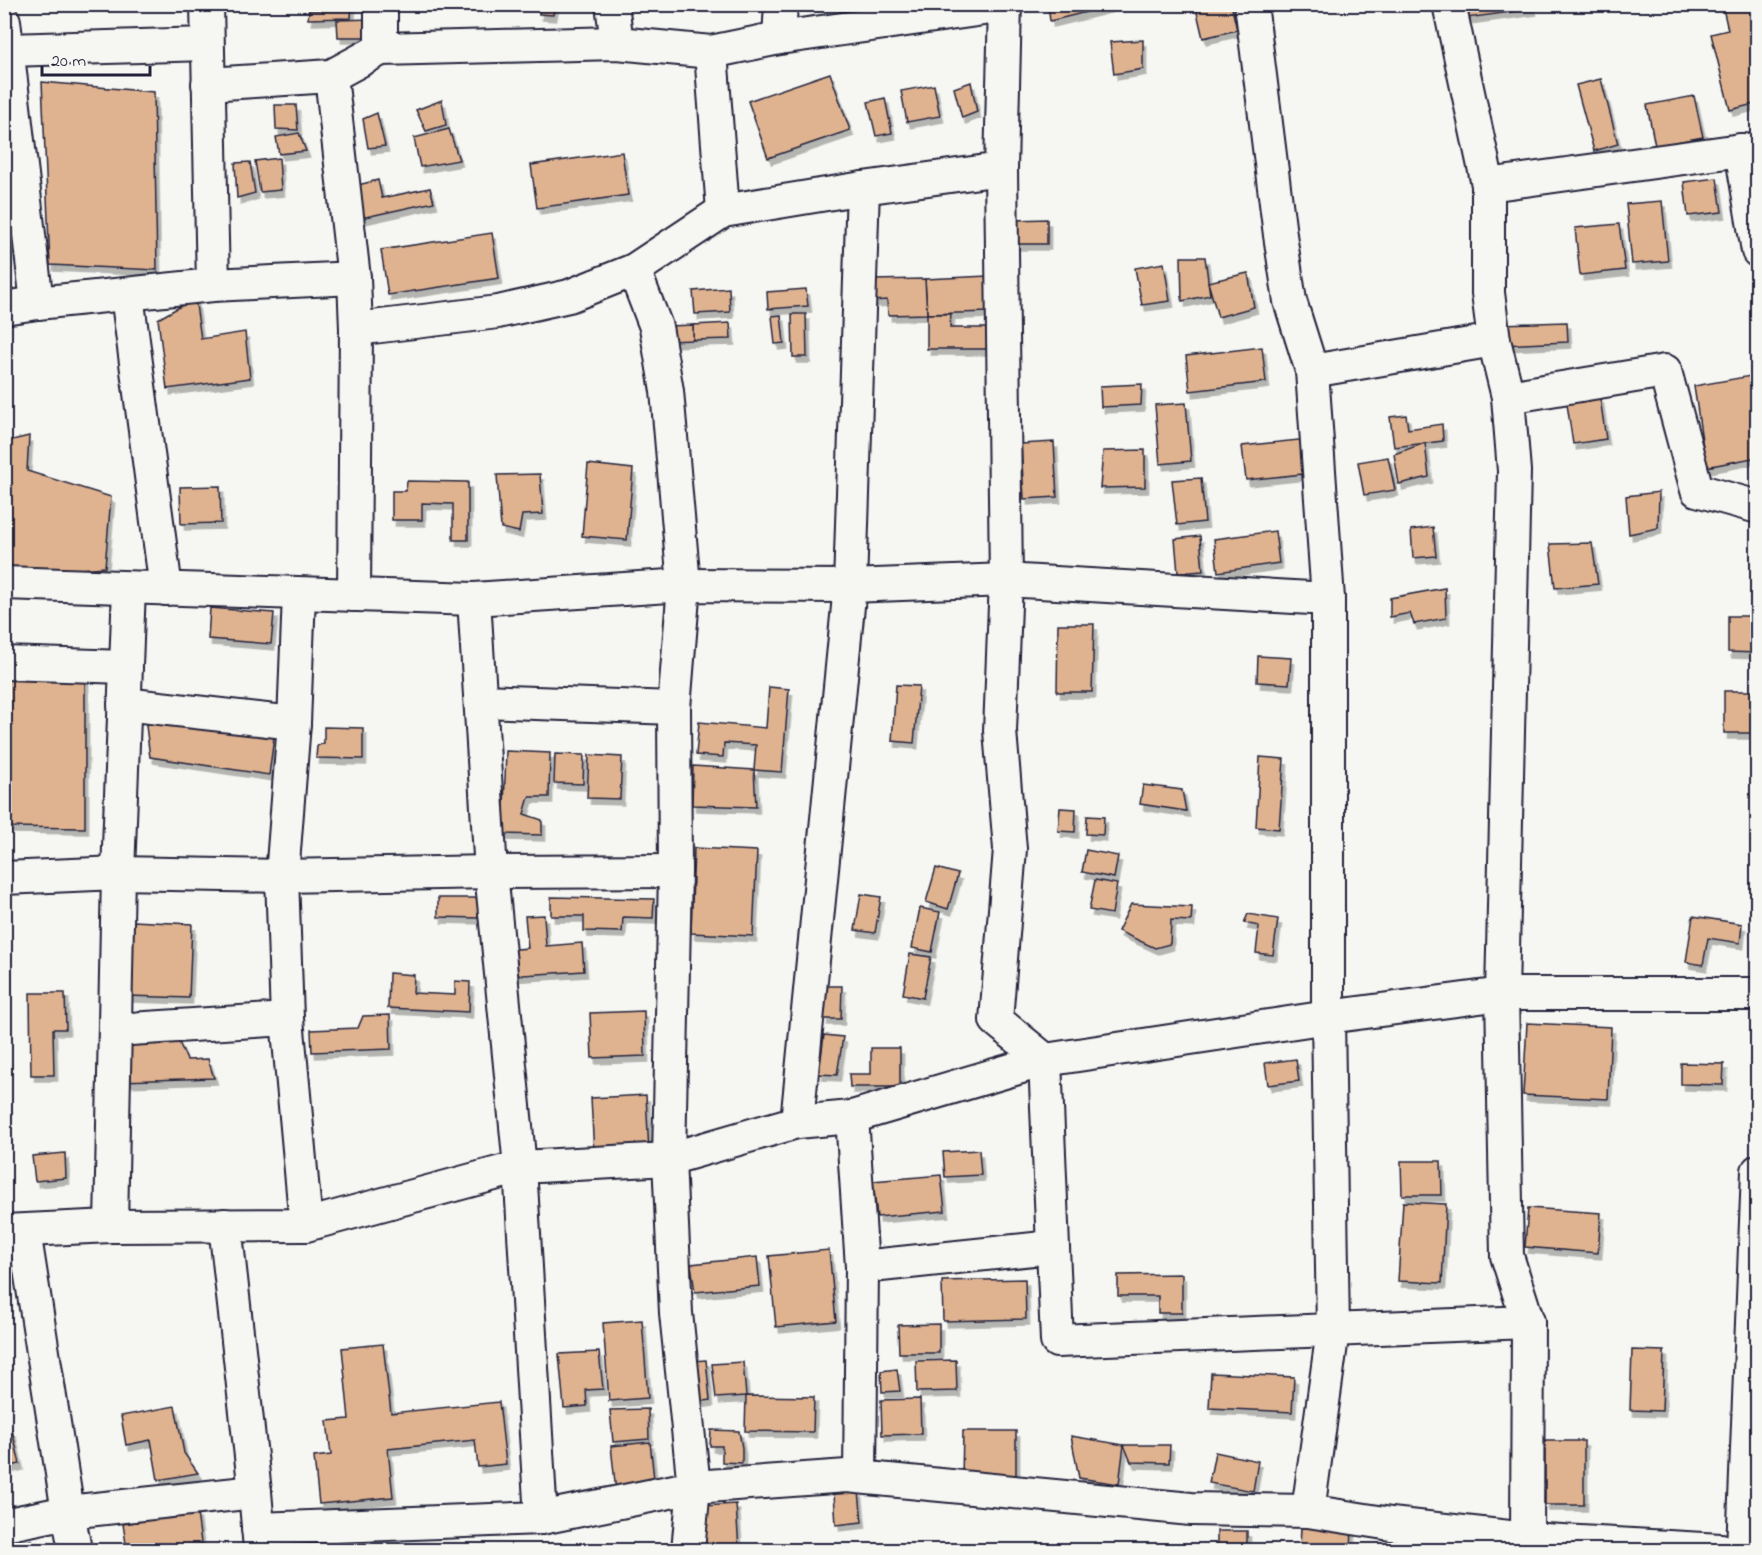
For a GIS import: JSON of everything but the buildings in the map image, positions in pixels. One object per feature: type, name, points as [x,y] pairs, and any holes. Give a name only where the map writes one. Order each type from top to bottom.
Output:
[{"type":"street","points":[[207,4],[213,285]]},
{"type":"street","points":[[381,4],[381,50]]},
{"type":"street","points":[[612,4],[617,44]]},
{"type":"street","points":[[778,39],[781,4]]},
{"type":"street","points":[[1251,4],[1290,301],[1312,371],[1328,599],[1328,1017],[1333,1330],[1308,1511]]},
{"type":"street","points":[[1449,4],[1488,184],[1488,293],[1494,340],[1508,396],[1514,471],[1502,994],[1507,1256],[1528,1322],[1528,1545]]},
{"type":"street","points":[[208,84],[331,76],[381,50],[617,44],[711,52],[778,39],[1005,5],[1001,169],[1006,580],[1000,730],[1010,849],[996,1020],[1045,1060],[1057,1341],[1528,1322]]},
{"type":"street","points":[[37,303],[6,35],[207,44]]},
{"type":"street","points":[[711,52],[723,211]]},
{"type":"street","points":[[331,76],[354,278],[356,329],[354,595]]},
{"type":"street","points":[[1488,184],[1752,145],[1758,251]]},
{"type":"street","points":[[356,329],[498,312],[568,296],[634,270],[723,211],[862,188],[1001,169]]},
{"type":"street","points":[[797,1122],[849,586],[862,188]]},
{"type":"street","points":[[634,270],[656,327],[668,391],[684,585],[674,708],[675,871],[669,1159],[676,1313],[694,1487],[688,1551]]},
{"type":"street","points":[[4,308],[213,285],[354,278]]},
{"type":"street","points":[[127,295],[166,589]]},
{"type":"street","points":[[1312,371],[1494,340]]},
{"type":"street","points":[[1508,396],[1665,371],[1697,490],[1758,507]]},
{"type":"street","points":[[4,583],[474,599],[684,585],[849,586],[1006,580],[1328,599]]},
{"type":"street","points":[[111,1226],[118,873],[129,588]]},
{"type":"street","points":[[299,594],[294,723],[282,876],[287,1019],[306,1225]]},
{"type":"street","points":[[474,599],[492,872],[520,1167],[541,1518]]},
{"type":"street","points":[[4,663],[126,667]]},
{"type":"street","points":[[481,701],[674,708]]},
{"type":"street","points":[[124,704],[294,723]]},
{"type":"street","points":[[4,878],[118,873],[282,876],[675,871]]},
{"type":"street","points":[[75,1551],[14,1231],[111,1226],[306,1225],[520,1167],[669,1159],[797,1122],[852,1117],[1045,1060],[1328,1017],[1502,994],[1758,994]]},
{"type":"street","points":[[115,1030],[287,1019]]},
{"type":"street","points":[[852,1117],[862,1267],[860,1478]]},
{"type":"street","points":[[1743,1551],[1758,1171]]},
{"type":"street","points":[[225,1225],[259,1540],[541,1518],[694,1487],[847,1476],[1191,1509],[1308,1511],[1390,1537],[1528,1545],[1720,1551]]},
{"type":"street","points":[[862,1267],[1052,1247]]},
{"type":"street","points":[[4,1525],[68,1512],[255,1492]]}]
